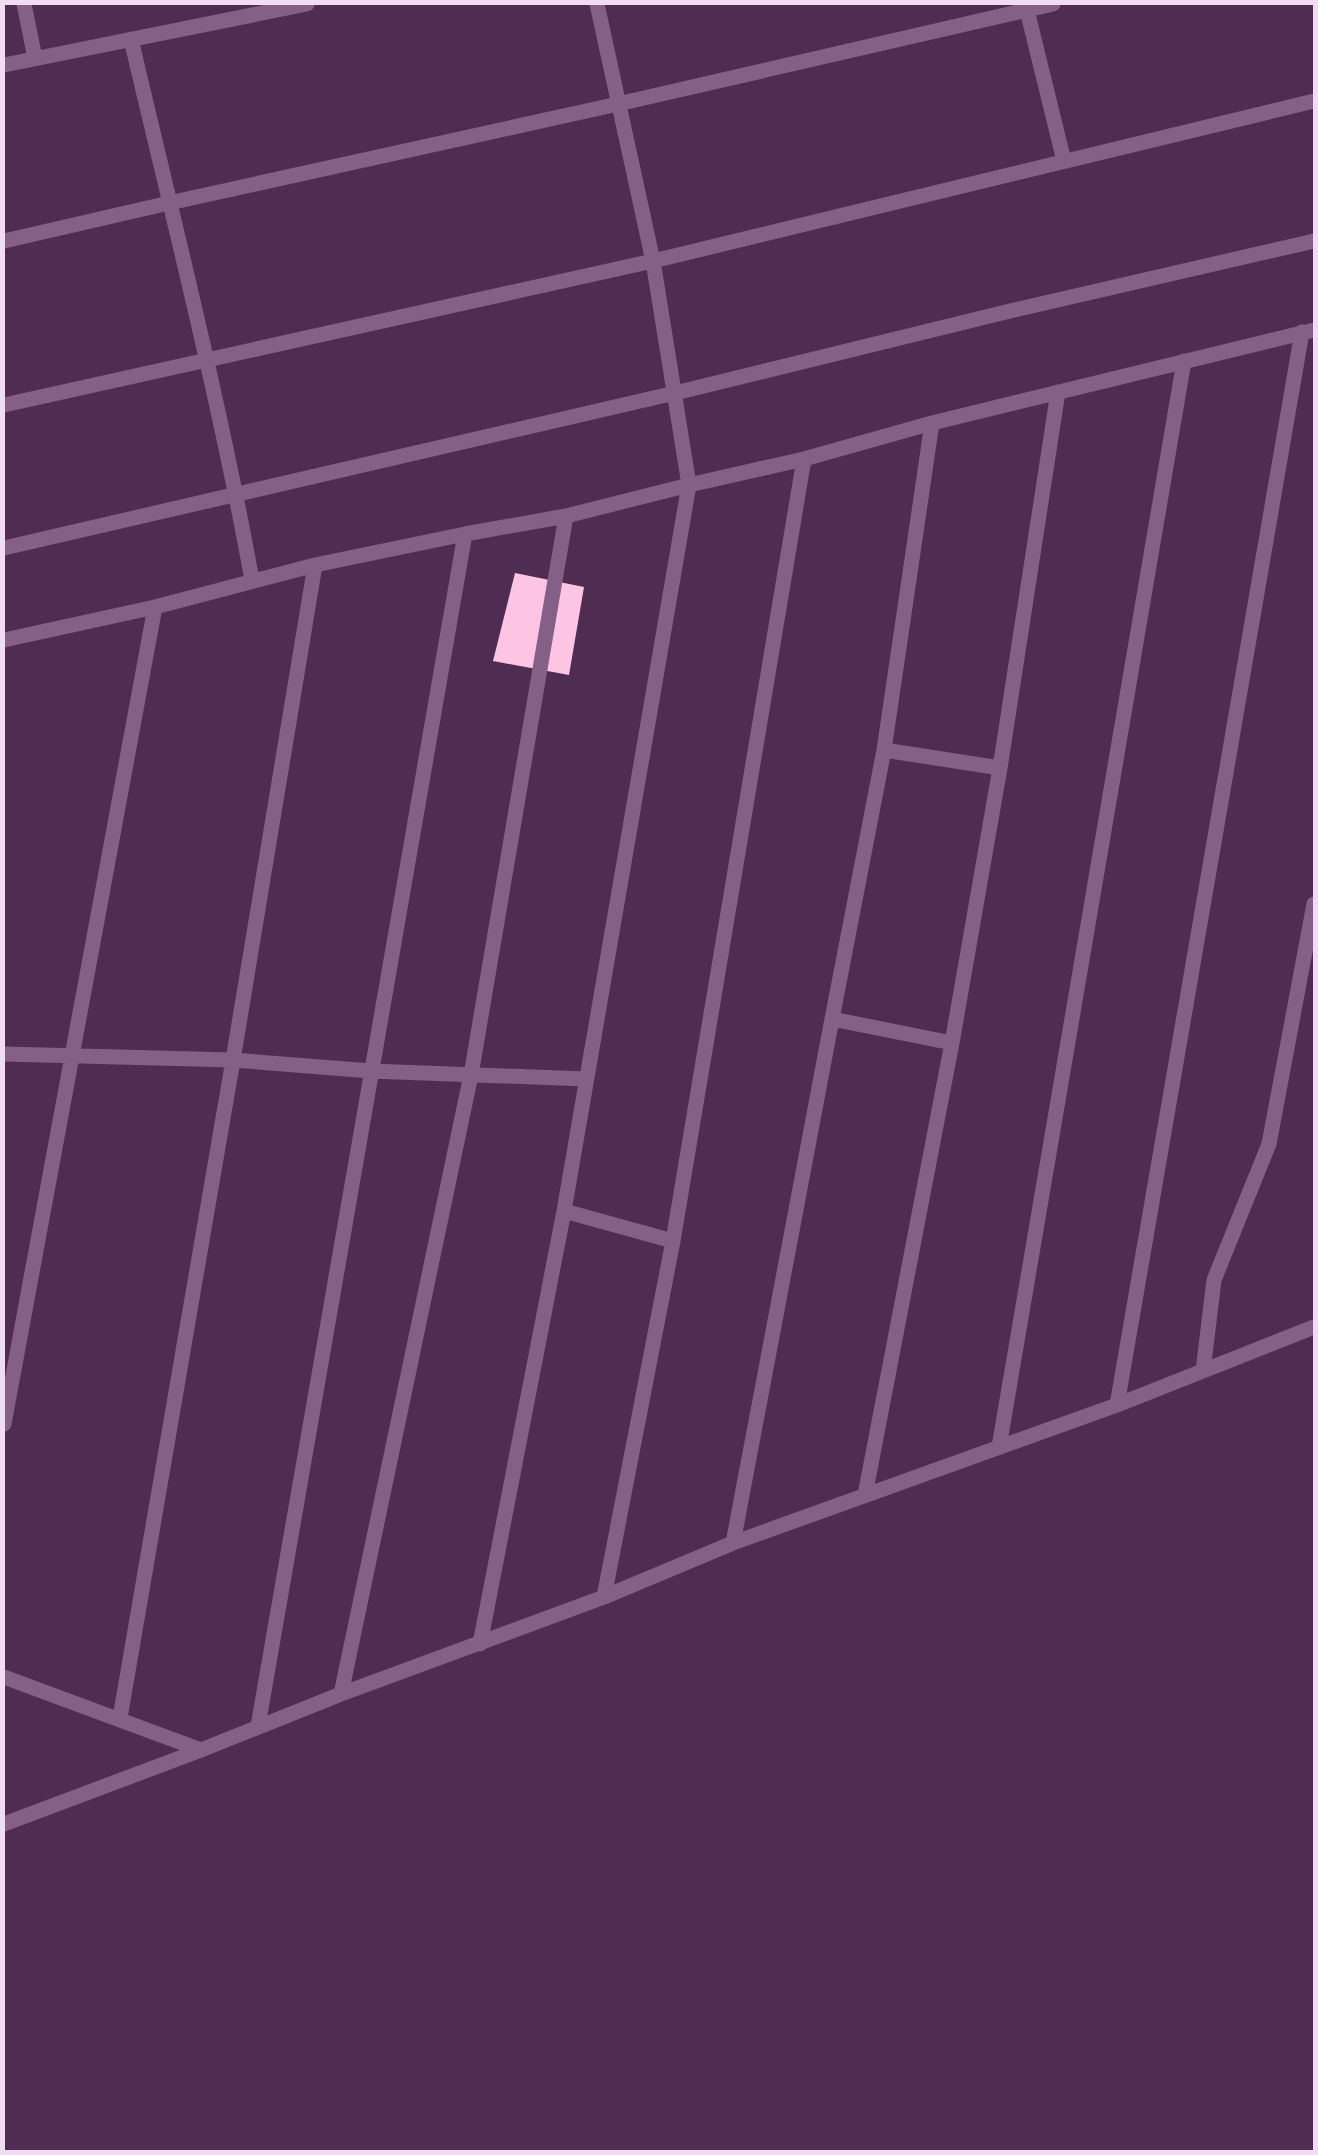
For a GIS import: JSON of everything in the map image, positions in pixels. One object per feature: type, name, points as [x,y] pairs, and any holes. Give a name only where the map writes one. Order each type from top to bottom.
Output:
[{"type":"street","points":[[24,4],[35,58]]},
{"type":"street","points":[[4,65],[307,4]]},
{"type":"street","points":[[480,1644],[564,1211],[689,485],[653,261],[597,4]]},
{"type":"street","points":[[4,241],[618,104],[1053,4]]},
{"type":"street","points":[[1027,10],[1064,161]]},
{"type":"street","points":[[131,39],[237,496],[252,580]]},
{"type":"street","points":[[4,405],[207,362],[653,261],[1314,101]]},
{"type":"street","points":[[4,548],[675,394],[1010,311],[1314,241]]},
{"type":"street","points":[[4,640],[155,606],[315,565],[465,534],[566,516],[804,459],[932,423],[1308,331],[1117,1405]]},
{"type":"street","points":[[999,1447],[1184,362]]},
{"type":"street","points":[[865,1495],[952,1042],[1000,768],[1058,392]]},
{"type":"street","points":[[732,1542],[884,750],[932,423]]},
{"type":"street","points":[[604,1597],[673,1241],[804,459]]},
{"type":"street","points":[[341,1694],[471,1075],[566,516]]},
{"type":"street","points":[[258,1726],[370,1071],[465,534]]},
{"type":"street","points":[[120,1718],[233,1060],[315,565]]},
{"type":"street","points":[[4,1424],[155,606]]},
{"type":"street","points":[[884,750],[1000,768]]},
{"type":"street","points":[[1203,1371],[1214,1280],[1269,1144],[1314,904]]},
{"type":"street","points":[[832,1019],[952,1042]]},
{"type":"street","points":[[4,1054],[233,1060],[370,1071],[586,1079]]},
{"type":"street","points":[[564,1211],[673,1241]]},
{"type":"street","points":[[4,1824],[201,1750],[341,1694],[604,1597],[732,1542],[1117,1405],[1314,1327]]},
{"type":"street","points":[[4,1677],[120,1718],[201,1750]]},
{"type":"building","points":[[515,573],[584,587],[569,675],[493,661]]}]
